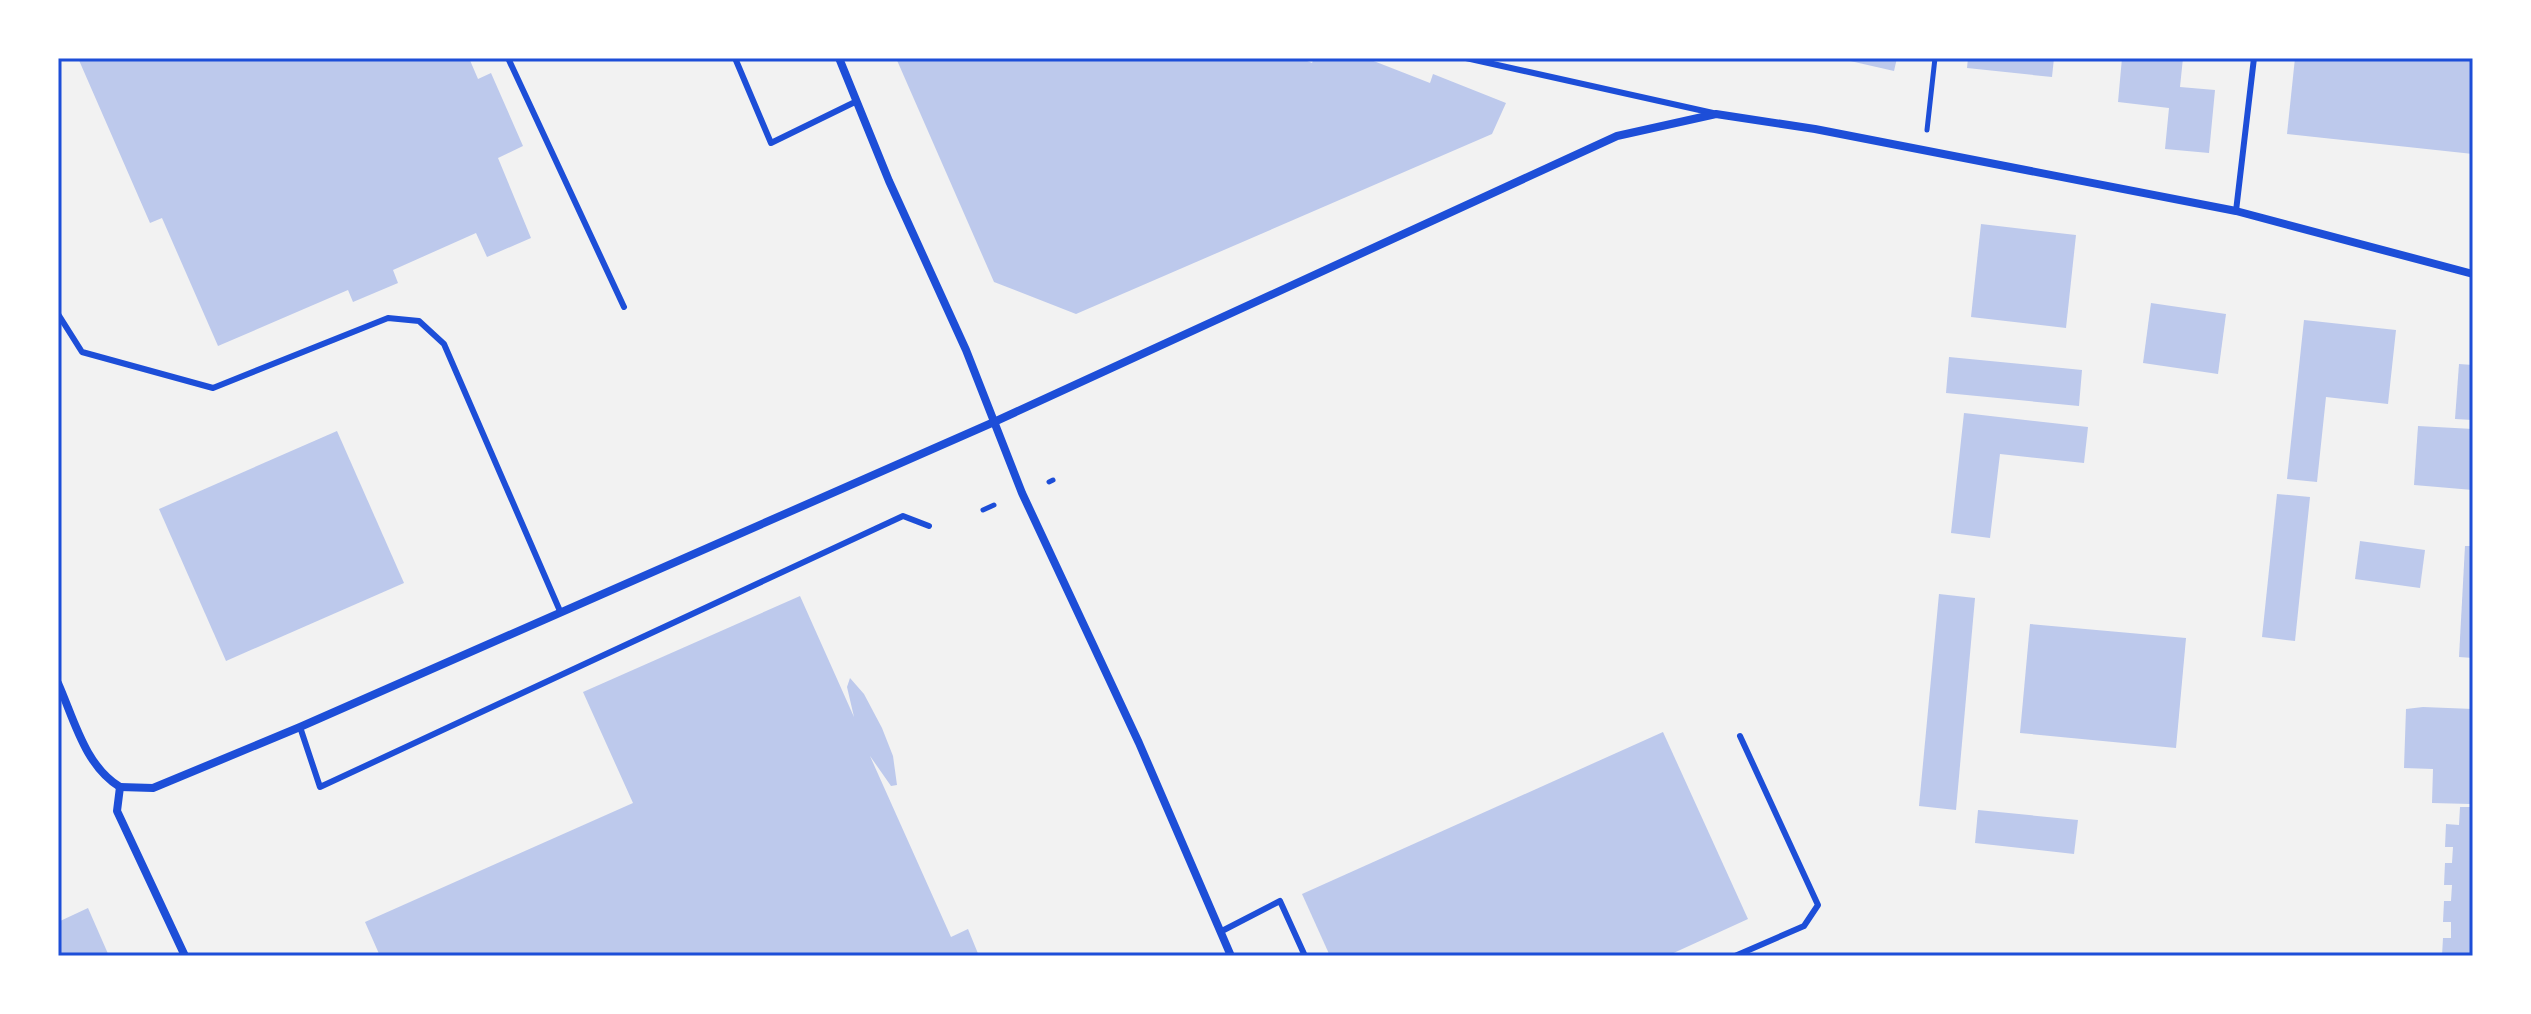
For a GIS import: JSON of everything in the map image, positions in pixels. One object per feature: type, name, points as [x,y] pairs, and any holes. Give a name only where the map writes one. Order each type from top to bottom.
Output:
[{"type":"street","points":[[839,58],[1022,493],[1139,743],[1231,956]]},
{"type":"street","points":[[58,683],[103,776],[120,787],[153,788],[300,727],[994,422],[1617,136],[1716,114],[1815,129],[2236,211],[2473,274]]},
{"type":"street","points":[[120,787],[117,811],[185,956]]},
{"type":"lane","points":[[508,58],[624,307]]},
{"type":"lane","points":[[735,58],[771,143],[857,101]]},
{"type":"lane","points":[[1466,58],[1716,114]]},
{"type":"lane","points":[[2236,211],[2254,58]]},
{"type":"lane","points":[[58,314],[82,352],[213,388],[388,318],[419,321],[444,344],[560,611]]},
{"type":"lane","points":[[300,727],[320,787],[903,516],[929,526]]},
{"type":"lane","points":[[1735,956],[1804,926],[1818,905],[1740,736]]},
{"type":"lane","points":[[1220,932],[1280,901],[1305,956]]},
{"type":"path","points":[[1930,116],[1935,58]]},
{"type":"path","points":[[983,510],[994,505]]},
{"type":"building","points":[[78,58],[469,58],[478,79],[491,73],[523,146],[498,158],[531,238],[487,257],[476,233],[393,270],[398,283],[353,302],[348,290],[218,346],[162,218],[150,223]]},
{"type":"building","points":[[896,58],[1300,58],[1312,63],[1314,58],[1366,58],[1430,83],[1433,74],[1506,103],[1492,134],[1076,314],[994,282]]},
{"type":"building","points":[[1837,58],[1897,58],[1894,71]]},
{"type":"building","points":[[1968,58],[2054,58],[2052,77],[1967,68]]},
{"type":"building","points":[[2122,58],[2183,58],[2180,87],[2215,90],[2209,153],[2165,149],[2169,108],[2118,102]]},
{"type":"building","points":[[2295,58],[2473,58],[2473,154],[2287,134]]},
{"type":"building","points":[[1981,224],[2076,235],[2066,328],[1971,317]]},
{"type":"building","points":[[2151,303],[2226,314],[2218,374],[2143,363]]},
{"type":"building","points":[[2304,320],[2396,330],[2388,404],[2326,397],[2317,482],[2287,479]]},
{"type":"building","points":[[1949,357],[2082,370],[2079,406],[1946,393]]},
{"type":"building","points":[[2459,364],[2473,365],[2473,420],[2455,419]]},
{"type":"building","points":[[1964,413],[2088,427],[2084,463],[2000,454],[1990,538],[1951,533]]},
{"type":"building","points":[[2418,426],[2473,429],[2473,490],[2414,485]]},
{"type":"building","points":[[337,431],[404,583],[226,661],[159,509]]},
{"type":"building","points":[[2277,494],[2310,497],[2295,641],[2262,637]]},
{"type":"building","points":[[2360,541],[2425,550],[2420,588],[2355,579]]},
{"type":"building","points":[[2465,546],[2473,546],[2473,658],[2459,657]]},
{"type":"building","points":[[1939,594],[1975,598],[1956,810],[1919,806]]},
{"type":"building","points":[[800,596],[854,717],[847,687],[850,678],[864,694],[882,728],[893,756],[897,785],[891,786],[870,756],[951,937],[968,929],[979,956],[380,956],[365,922],[633,803],[583,692]]},
{"type":"building","points":[[2030,624],[2186,638],[2176,748],[2020,733]]},
{"type":"building","points":[[2406,709],[2473,709],[2471,804],[2432,803],[2433,769],[2404,768]]},
{"type":"building","points":[[1663,732],[1748,919],[1667,956],[1330,956],[1302,894]]},
{"type":"building","points":[[2460,807],[2473,807],[2473,956],[2442,956],[2443,938],[2451,938],[2451,922],[2443,922],[2444,901],[2451,901],[2452,885],[2444,885],[2445,863],[2452,863],[2453,847],[2445,847],[2446,824],[2459,825]]},
{"type":"building","points":[[1978,810],[2078,820],[2074,854],[1975,843]]},
{"type":"building","points":[[88,908],[109,956],[58,956],[58,922]]}]
